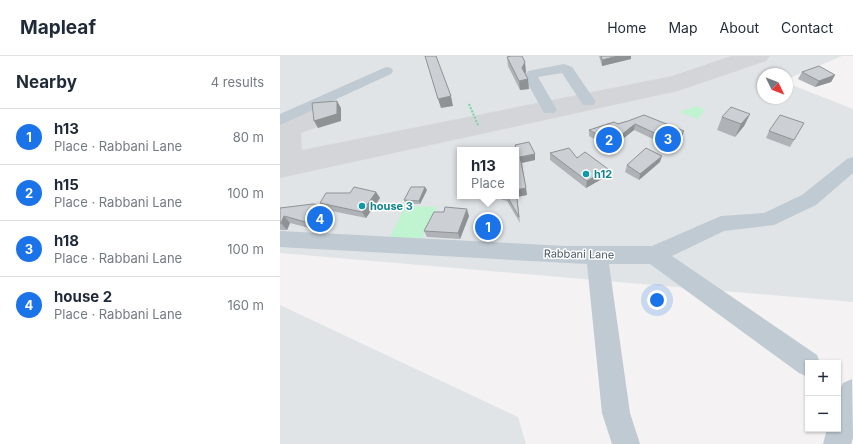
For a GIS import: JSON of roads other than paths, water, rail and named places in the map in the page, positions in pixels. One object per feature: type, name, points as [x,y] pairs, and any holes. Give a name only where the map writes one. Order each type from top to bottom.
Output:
[{"type":"street","points":[[549,110],[531,77],[533,74],[564,68],[567,70],[588,102]]},
{"type":"street","points":[[280,120],[386,71]]},
{"type":"street","name":"Rabbani Lane","points":[[280,238],[565,255],[654,255],[721,224],[768,220],[809,200],[849,171]]},
{"type":"street","points":[[597,255],[616,413],[626,444]]},
{"type":"street","points":[[654,255],[805,362]]},
{"type":"street","points":[[837,444],[848,389]]},
{"type":"place","name":"h18","points":[[668,139]]},
{"type":"place","name":"h15","points":[[609,140]]},
{"type":"place","name":"h12","points":[[586,174]]},
{"type":"place","name":"house 3","points":[[362,206]]},
{"type":"place","name":"house 2","points":[[320,219]]},
{"type":"place","name":"h13","points":[[488,227]]}]
